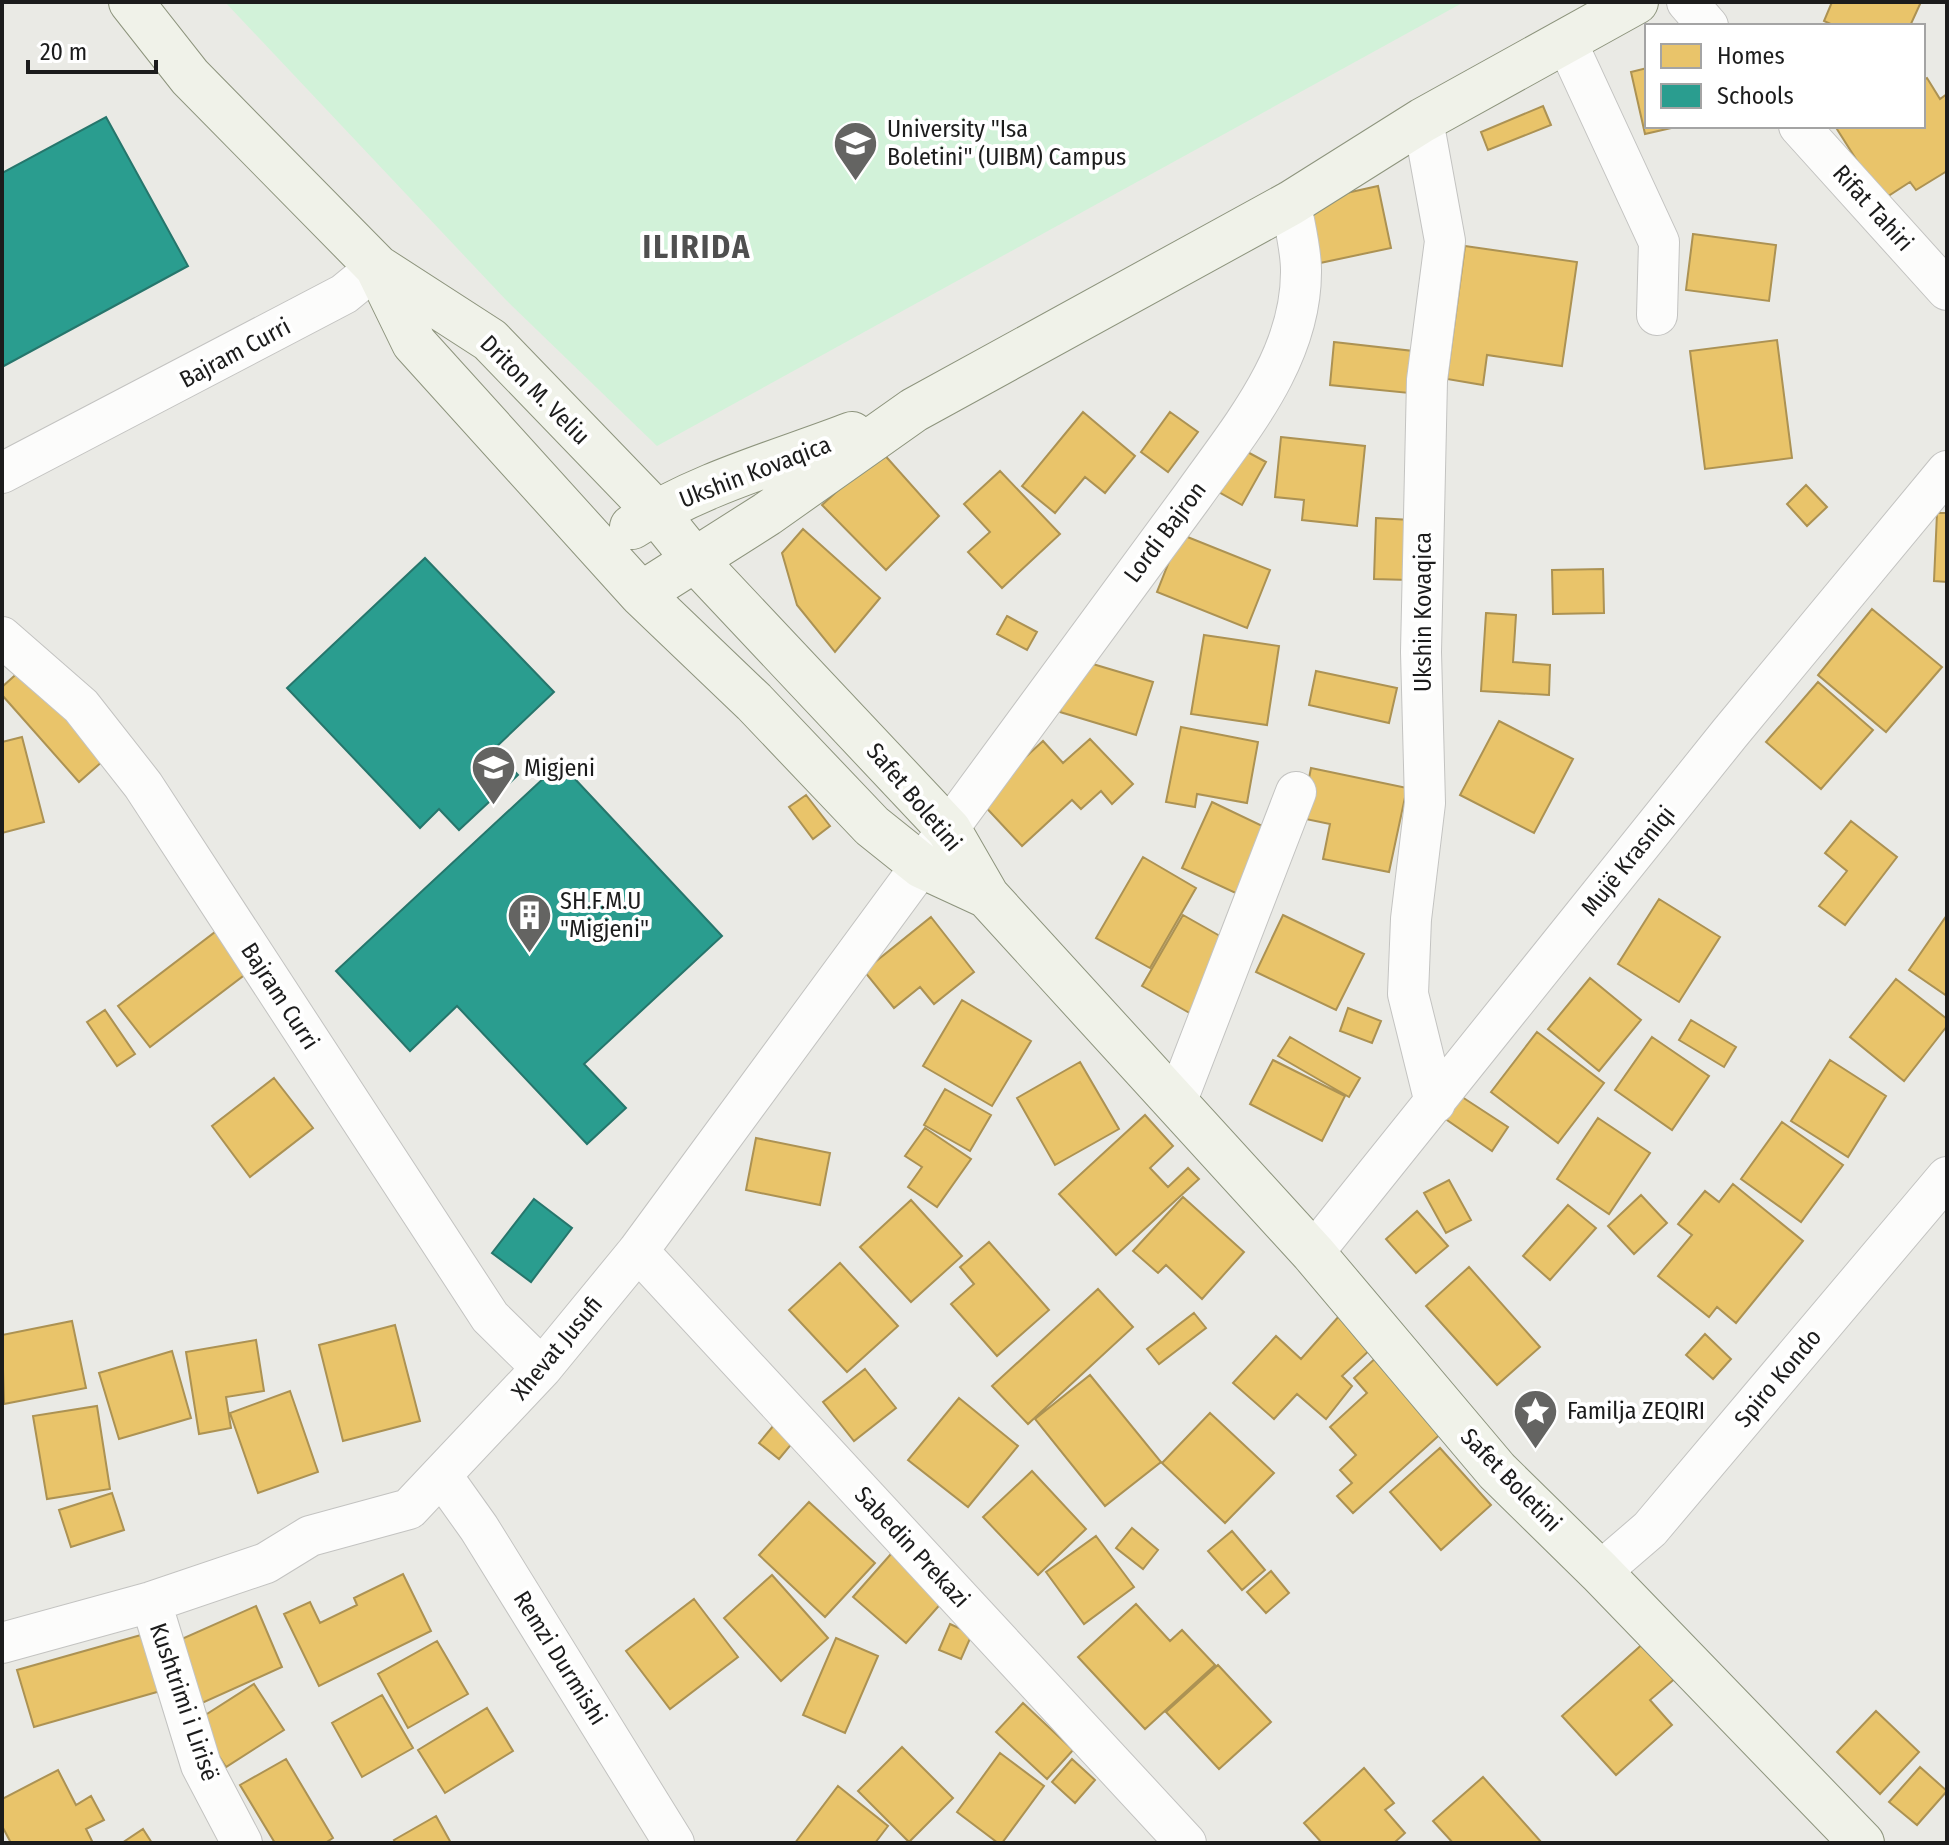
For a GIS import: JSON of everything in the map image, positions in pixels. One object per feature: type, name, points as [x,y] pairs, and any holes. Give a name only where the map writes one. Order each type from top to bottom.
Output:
[{"type":"street","name":"Driton M. Veliu","points":[[131,2],[190,77],[377,267],[490,340],[674,535]]},
{"type":"street","name":"Ukshin Kovaqica","points":[[622,570],[674,535],[914,410],[1291,203],[1423,120],[1636,2]]},
{"type":"street","points":[[1687,2],[1706,24]]},
{"type":"street","points":[[1566,41],[1659,242],[1657,315]]},
{"type":"street","name":"Ukshin Kovaqica","points":[[1423,120],[1445,241],[1427,380],[1421,652],[1425,803],[1411,919],[1408,994],[1435,1103]]},
{"type":"street","name":"Rifat Tahiri","points":[[1801,128],[1947,290]]},
{"type":"street","name":"Lordi Bajron","points":[[949,830],[1268,389],[1294,326],[1301,269],[1291,203]]},
{"type":"street","name":"Driton M. Veliu","points":[[377,267],[414,343],[622,570]]},
{"type":"street","name":"Bajram Curri","points":[[2,473],[344,294],[377,267]]},
{"type":"street","name":"Ukshin Kovaqica","points":[[622,570],[674,535],[767,514],[914,410]]},
{"type":"street","name":"Mujë Krasniqi","points":[[1313,1253],[1730,733],[1947,471]]},
{"type":"street","name":"Safet Boletini","points":[[674,535],[949,830],[987,896],[1313,1253],[1497,1471],[1600,1572],[1862,1843]]},
{"type":"street","name":"Safet Boletini","points":[[622,570],[872,826],[922,866],[987,896]]},
{"type":"street","name":"Bajram Curri","points":[[2,637],[81,706],[143,785],[490,1317],[542,1368]]},
{"type":"street","points":[[1176,1103],[1296,792]]},
{"type":"street","name":"Xhevat Jusufi","points":[[2,1643],[151,1602],[266,1563],[310,1536],[409,1509],[542,1368],[638,1251],[821,997],[949,830]]},
{"type":"street","name":"Spiro Kondo","points":[[1600,1572],[1650,1529],[1947,1177]]},
{"type":"street","name":"Sabedin Prekazi","points":[[638,1251],[1186,1843]]},
{"type":"street","name":"Remzi Durmishi","points":[[442,1476],[479,1528],[674,1843]]},
{"type":"street","name":"Kushtrimi i Lirisë","points":[[151,1602],[201,1765],[242,1843]]},
{"type":"green space","name":"University \"Isa Boletini\" (UIBM) Campus","points":[[225,2],[1464,2],[657,446],[506,300]]},
{"type":"building: Homes","points":[[1832,2],[1921,2],[1911,24],[1831,24],[1824,21]]},
{"type":"building: Homes","points":[[1645,68],[1645,128],[1671,128],[1645,134],[1631,72]]},
{"type":"building: Homes","points":[[1925,79],[1940,99],[1947,94],[1947,171],[1916,190],[1910,182],[1882,200],[1836,128],[1925,128]]},
{"type":"building: Homes","points":[[1543,106],[1551,125],[1488,150],[1481,132]]},
{"type":"building: Homes","points":[[1378,186],[1391,248],[1320,263],[1306,202]]},
{"type":"building: Homes","points":[[1693,234],[1776,245],[1769,301],[1686,290]]},
{"type":"building: Homes","points":[[1465,246],[1577,262],[1562,366],[1487,355],[1483,385],[1447,379]]},
{"type":"building: Homes","points":[[1777,340],[1792,458],[1705,469],[1690,351]]},
{"type":"building: Homes","points":[[1334,342],[1413,351],[1409,393],[1330,385]]},
{"type":"building: Homes","points":[[1083,412],[1135,456],[1105,493],[1085,477],[1055,513],[1022,486]]},
{"type":"building: Homes","points":[[1170,412],[1198,432],[1168,472],[1141,452]]},
{"type":"building: Homes","points":[[1281,437],[1365,446],[1357,526],[1302,520],[1304,500],[1275,497]]},
{"type":"building: Homes","points":[[1240,448],[1266,462],[1242,505],[1217,491]]},
{"type":"building: Homes","points":[[881,451],[939,516],[886,570],[822,505]]},
{"type":"building: Homes","points":[[1000,471],[1060,534],[1002,588],[968,552],[990,532],[964,504]]},
{"type":"building: Homes","points":[[1806,485],[1827,507],[1807,526],[1787,504]]},
{"type":"building: Homes","points":[[1937,513],[1947,513],[1947,582],[1934,581]]},
{"type":"building: Homes","points":[[1376,518],[1411,520],[1409,580],[1374,579]]},
{"type":"building: Homes","points":[[803,529],[880,598],[835,652],[797,605],[782,553]]},
{"type":"building: Homes","points":[[1180,534],[1270,570],[1247,628],[1157,592]]},
{"type":"building: Homes","points":[[1603,569],[1604,613],[1553,614],[1552,570]]},
{"type":"building: Homes","points":[[1872,609],[1942,667],[1886,732],[1818,675]]},
{"type":"building: Homes","points":[[1486,613],[1516,615],[1513,662],[1550,665],[1549,695],[1481,691]]},
{"type":"building: Homes","points":[[1007,616],[1037,632],[1027,650],[997,634]]},
{"type":"building: Homes","points":[[1204,635],[1279,646],[1267,725],[1191,714]]},
{"type":"building: Homes","points":[[1076,659],[1153,682],[1136,735],[1060,712]]},
{"type":"building: Homes","points":[[22,669],[104,760],[79,782],[2,695],[2,687]]},
{"type":"building: Homes","points":[[1316,671],[1397,688],[1389,723],[1309,705]]},
{"type":"building: Homes","points":[[1818,682],[1873,730],[1821,789],[1766,742]]},
{"type":"building: Homes","points":[[1499,721],[1573,759],[1534,833],[1460,795]]},
{"type":"building: Homes","points":[[1181,727],[1258,742],[1247,803],[1197,794],[1195,807],[1166,802]]},
{"type":"building: Homes","points":[[22,737],[44,822],[2,833],[2,742]]},
{"type":"building: Homes","points":[[1090,739],[1133,784],[1112,804],[1101,791],[1081,809],[1072,800],[1022,846],[979,800],[1043,741],[1063,763]]},
{"type":"building: Homes","points":[[1311,768],[1407,788],[1389,872],[1323,859],[1330,824],[1301,818]]},
{"type":"building: Homes","points":[[806,795],[830,826],[813,839],[789,807]]},
{"type":"building: Homes","points":[[1212,802],[1273,831],[1242,896],[1182,868]]},
{"type":"building: Homes","points":[[1851,821],[1897,857],[1845,925],[1819,906],[1847,871],[1825,853]]},
{"type":"building: Homes","points":[[1143,857],[1196,888],[1150,968],[1096,938]]},
{"type":"building: Homes","points":[[1659,899],[1720,937],[1679,1002],[1618,964]]},
{"type":"building: Homes","points":[[1183,915],[1234,944],[1193,1015],[1142,986]]},
{"type":"building: Homes","points":[[1283,915],[1364,954],[1336,1010],[1256,972]]},
{"type":"building: Homes","points":[[1947,915],[1947,996],[1909,970]]},
{"type":"building: Homes","points":[[931,917],[974,972],[934,1004],[920,987],[894,1008],[864,971]]},
{"type":"building: Homes","points":[[219,929],[251,970],[150,1047],[118,1006]]},
{"type":"building: Homes","points":[[1590,978],[1641,1020],[1599,1071],[1548,1029]]},
{"type":"building: Homes","points":[[1896,979],[1947,1019],[1947,1026],[1904,1081],[1850,1037]]},
{"type":"building: Homes","points":[[962,1000],[1031,1041],[992,1106],[923,1066]]},
{"type":"building: Homes","points":[[1348,1008],[1381,1021],[1372,1043],[1340,1031]]},
{"type":"building: Homes","points":[[105,1010],[135,1054],[117,1066],[87,1022]]},
{"type":"building: Homes","points":[[1691,1020],[1736,1047],[1724,1067],[1679,1040]]},
{"type":"building: Homes","points":[[1537,1032],[1604,1083],[1558,1143],[1491,1092]]},
{"type":"building: Homes","points":[[1290,1037],[1360,1078],[1349,1097],[1278,1056]]},
{"type":"building: Homes","points":[[1652,1037],[1709,1076],[1672,1130],[1615,1090]]},
{"type":"building: Homes","points":[[1273,1060],[1345,1096],[1322,1141],[1250,1104]]},
{"type":"building: Homes","points":[[1830,1060],[1886,1096],[1848,1157],[1791,1121]]},
{"type":"building: Homes","points":[[1080,1062],[1119,1129],[1055,1165],[1017,1098]]},
{"type":"building: Homes","points":[[274,1078],[313,1128],[250,1177],[212,1126]]},
{"type":"building: Homes","points":[[945,1089],[991,1115],[970,1151],[924,1125]]},
{"type":"building: Homes","points":[[1459,1095],[1508,1127],[1492,1151],[1444,1118]]},
{"type":"building: Homes","points":[[1145,1115],[1173,1146],[1150,1168],[1168,1187],[1188,1168],[1199,1179],[1116,1255],[1059,1194]]},
{"type":"building: Homes","points":[[1598,1118],[1650,1153],[1609,1214],[1557,1179]]},
{"type":"building: Homes","points":[[1782,1122],[1843,1165],[1801,1222],[1741,1179]]},
{"type":"building: Homes","points":[[925,1128],[971,1159],[937,1207],[908,1187],[922,1167],[905,1156]]},
{"type":"building: Homes","points":[[756,1138],[830,1153],[820,1205],[746,1190]]},
{"type":"building: Homes","points":[[1449,1180],[1471,1220],[1446,1233],[1424,1193]]},
{"type":"building: Homes","points":[[1733,1184],[1803,1241],[1736,1323],[1717,1307],[1709,1317],[1658,1276],[1692,1235],[1678,1224],[1705,1191],[1719,1202]]},
{"type":"building: Homes","points":[[1641,1195],[1667,1223],[1634,1254],[1608,1226]]},
{"type":"building: Homes","points":[[1183,1197],[1244,1252],[1202,1299],[1166,1265],[1158,1273],[1133,1251]]},
{"type":"building: Homes","points":[[911,1200],[962,1256],[911,1302],[860,1247]]},
{"type":"building: Homes","points":[[1568,1205],[1596,1228],[1550,1280],[1523,1256]]},
{"type":"building: Homes","points":[[1417,1211],[1448,1246],[1416,1273],[1386,1239]]},
{"type":"building: Homes","points":[[989,1242],[1049,1310],[997,1356],[951,1304],[974,1284],[960,1267]]},
{"type":"building: Homes","points":[[840,1263],[898,1326],[847,1372],[789,1310]]},
{"type":"building: Homes","points":[[1469,1267],[1540,1347],[1497,1385],[1426,1306]]},
{"type":"building: Homes","points":[[1098,1289],[1133,1327],[1028,1424],[992,1386]]},
{"type":"building: Homes","points":[[1194,1313],[1206,1328],[1159,1364],[1147,1349]]},
{"type":"building: Homes","points":[[1340,1315],[1374,1346],[1342,1376],[1352,1386],[1326,1419],[1297,1394],[1274,1419],[1233,1383],[1276,1336],[1301,1359]]},
{"type":"building: Homes","points":[[72,1321],[86,1388],[4,1404],[2,1335]]},
{"type":"building: Homes","points":[[395,1325],[420,1421],[343,1441],[319,1345]]},
{"type":"building: Homes","points":[[1705,1334],[1731,1359],[1713,1379],[1686,1355]]},
{"type":"building: Homes","points":[[256,1340],[264,1391],[226,1397],[231,1428],[199,1434],[186,1352]]},
{"type":"building: Homes","points":[[172,1351],[191,1418],[119,1439],[99,1373]]},
{"type":"building: Homes","points":[[1380,1354],[1445,1430],[1353,1513],[1337,1496],[1352,1483],[1340,1470],[1356,1455],[1330,1427],[1367,1393],[1354,1378]]},
{"type":"building: Homes","points":[[865,1369],[896,1408],[854,1441],[823,1402]]},
{"type":"building: Homes","points":[[1090,1375],[1161,1462],[1105,1506],[1035,1419]]},
{"type":"building: Homes","points":[[290,1391],[318,1472],[258,1493],[230,1413]]},
{"type":"building: Homes","points":[[959,1398],[1018,1446],[968,1507],[908,1460]]},
{"type":"building: Homes","points":[[97,1406],[110,1489],[47,1499],[33,1416]]},
{"type":"building: Homes","points":[[1210,1413],[1274,1473],[1225,1523],[1162,1463]]},
{"type":"building: Homes","points":[[774,1425],[794,1441],[779,1459],[759,1443]]},
{"type":"building: Homes","points":[[1440,1448],[1491,1505],[1441,1550],[1390,1492]]},
{"type":"building: Homes","points":[[1032,1471],[1086,1529],[1038,1575],[983,1517]]},
{"type":"building: Homes","points":[[112,1493],[124,1530],[71,1547],[59,1510]]},
{"type":"building: Homes","points":[[809,1502],[875,1563],[825,1617],[759,1555]]},
{"type":"building: Homes","points":[[1132,1528],[1158,1550],[1143,1569],[1116,1548]]},
{"type":"building: Homes","points":[[1232,1531],[1265,1570],[1242,1590],[1208,1551]]},
{"type":"building: Homes","points":[[1096,1536],[1134,1587],[1084,1624],[1046,1572]]},
{"type":"building: Homes","points":[[898,1546],[951,1592],[906,1643],[853,1597]]},
{"type":"building: Homes","points":[[1271,1571],[1289,1593],[1266,1613],[1247,1592]]},
{"type":"building: Homes","points":[[403,1574],[431,1631],[319,1686],[284,1614],[310,1602],[320,1623],[357,1605],[354,1598]]},
{"type":"building: Homes","points":[[772,1575],[828,1638],[781,1681],[724,1618]]},
{"type":"building: Homes","points":[[694,1599],[738,1657],[670,1709],[626,1651]]},
{"type":"building: Homes","points":[[1136,1604],[1170,1641],[1182,1630],[1215,1665],[1145,1729],[1078,1657]]},
{"type":"building: Homes","points":[[256,1606],[282,1667],[202,1703],[175,1642]]},
{"type":"building: Homes","points":[[950,1624],[972,1634],[961,1659],[939,1650]]},
{"type":"building: Homes","points":[[148,1633],[164,1690],[34,1727],[17,1670]]},
{"type":"building: Homes","points":[[836,1638],[878,1656],[845,1733],[803,1715]]},
{"type":"building: Homes","points":[[437,1641],[468,1694],[408,1728],[378,1674]]},
{"type":"building: Homes","points":[[1646,1641],[1678,1676],[1650,1700],[1672,1725],[1616,1775],[1562,1716]]},
{"type":"building: Homes","points":[[1218,1665],[1271,1722],[1219,1769],[1166,1712]]},
{"type":"building: Homes","points":[[254,1684],[284,1730],[226,1767],[196,1721]]},
{"type":"building: Homes","points":[[382,1695],[413,1748],[362,1777],[332,1723]]},
{"type":"building: Homes","points":[[1023,1703],[1073,1750],[1047,1779],[996,1732]]},
{"type":"building: Homes","points":[[487,1708],[513,1751],[445,1793],[418,1750]]},
{"type":"building: Homes","points":[[1876,1711],[1919,1752],[1880,1794],[1837,1752]]},
{"type":"building: Homes","points":[[902,1747],[953,1798],[909,1842],[858,1791]]},
{"type":"building: Homes","points":[[1000,1753],[1044,1786],[1002,1843],[998,1843],[957,1812]]},
{"type":"building: Homes","points":[[286,1759],[333,1838],[325,1843],[275,1843],[240,1785]]},
{"type":"building: Homes","points":[[1072,1759],[1095,1780],[1075,1803],[1052,1782]]},
{"type":"building: Homes","points":[[1920,1767],[1947,1791],[1917,1825],[1889,1802]]},
{"type":"building: Homes","points":[[1364,1768],[1394,1803],[1385,1810],[1405,1833],[1394,1843],[1322,1843],[1304,1823]]},
{"type":"building: Homes","points":[[58,1770],[76,1805],[91,1796],[104,1820],[86,1829],[93,1843],[11,1843],[2,1826],[2,1799]]},
{"type":"building: Homes","points":[[1483,1777],[1542,1843],[1453,1843],[1433,1821]]},
{"type":"building: Homes","points":[[838,1786],[888,1826],[875,1843],[795,1843]]},
{"type":"building: Homes","points":[[436,1816],[451,1843],[396,1843],[394,1840]]},
{"type":"building: Homes","points":[[143,1829],[152,1843],[122,1843]]},
{"type":"building: Schools","points":[[106,117],[188,266],[2,367],[2,173]]},
{"type":"building: Schools","points":[[425,558],[554,692],[494,749],[518,775],[459,830],[439,809],[420,828],[287,688]]},
{"type":"building: Schools","name":"SH.F.M.U \"Migjeni\"","points":[[560,763],[722,936],[584,1064],[626,1108],[587,1144],[457,1006],[410,1051],[336,971]]},
{"type":"building: Schools","points":[[534,1199],[572,1228],[531,1282],[492,1253]]},
{"type":"place","name":"University \"Isa Boletini\" (UIBM) Campus","points":[[856,182]]},
{"type":"place","name":"Migjeni","points":[[493,807]]},
{"type":"place","name":"SH.F.M.U \"Migjeni\"","points":[[529,954]]},
{"type":"place","name":"Familja ZEQIRI","points":[[1536,1450]]},
{"type":"district","name":"ILIRIDA","points":[[697,247]]}]
